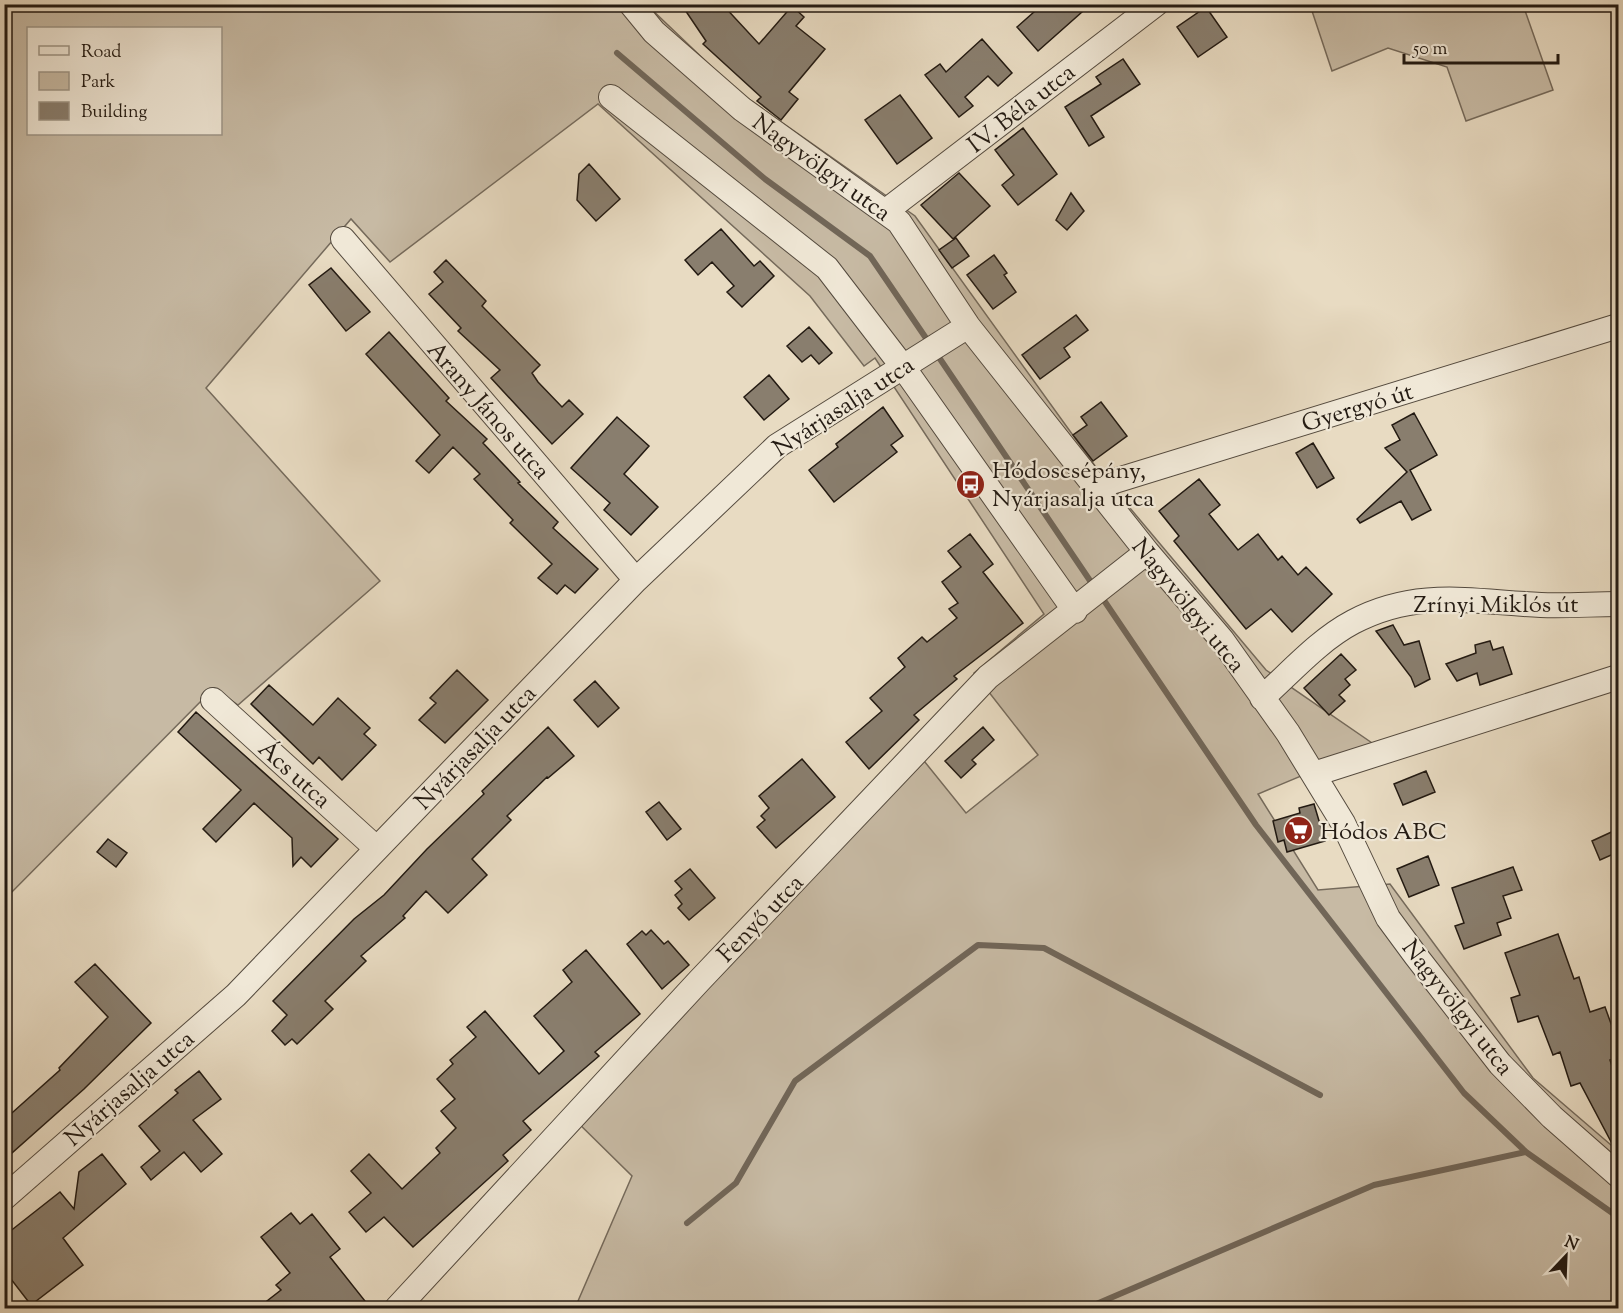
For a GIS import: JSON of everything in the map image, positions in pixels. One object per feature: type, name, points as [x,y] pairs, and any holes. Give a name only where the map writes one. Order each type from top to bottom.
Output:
[{"type":"street","name":"Nagyvölgyi utca","points":[[632,4],[654,32],[742,109],[899,222],[968,326],[1095,488],[1221,640],[1262,698],[1314,774],[1342,823],[1388,918],[1416,956],[1500,1064],[1552,1117],[1618,1175]]},
{"type":"street","name":"IV. Béla utca","points":[[886,212],[1156,4]]},
{"type":"street","points":[[611,97],[827,268],[923,354],[1091,598]]},
{"type":"street","name":"Arany János utca","points":[[343,239],[636,580]]},
{"type":"street","name":"Nyárjasalja utca","points":[[4,1198],[236,995],[636,580],[777,446],[968,326]]},
{"type":"street","name":"Gyergyó út","points":[[1095,488],[1618,326]]},
{"type":"street","name":"Fenyő utca","points":[[397,1308],[699,981],[988,677],[1147,552]]},
{"type":"street","name":"Zrínyi Miklós út","points":[[1262,698],[1329,638],[1352,623],[1398,603],[1470,598],[1541,605],[1618,604]]},
{"type":"street","points":[[1314,774],[1618,677]]},
{"type":"street","name":"Ács utca","points":[[213,700],[376,848]]},
{"type":"green space","points":[[5,5],[647,5],[736,90],[915,216],[1098,470],[1266,670],[1375,745],[1258,794],[1318,890],[1390,884],[1533,1078],[1618,1151],[1618,1308],[575,1308],[632,1176],[566,1111],[912,746],[966,813],[1038,755],[974,673],[1044,614],[875,358],[864,366],[810,296],[598,104],[390,262],[351,219],[206,388],[380,581],[238,705],[214,688],[5,899]]},
{"type":"green space","points":[[1310,5],[1523,5],[1553,90],[1466,121],[1447,67],[1388,48],[1332,71]]},
{"type":"building","points":[[681,4],[722,4],[759,44],[792,6],[804,17],[796,26],[825,49],[789,92],[798,99],[781,120],[757,101],[761,97],[703,44],[706,41]]},
{"type":"building","points":[[1043,4],[1091,4],[1038,51],[1017,27]]},
{"type":"building","points":[[1206,7],[1227,37],[1198,57],[1177,27]]},
{"type":"building","points":[[982,39],[1012,73],[998,86],[988,76],[965,97],[973,106],[959,117],[925,75],[940,64],[946,72]]},
{"type":"building","points":[[1123,59],[1140,84],[1091,116],[1104,137],[1089,146],[1065,107],[1101,84],[1096,77]]},
{"type":"building","points":[[900,95],[932,138],[897,164],[865,120]]},
{"type":"building","points":[[1023,128],[1057,174],[1018,205],[1002,185],[1014,175],[995,150]]},
{"type":"building","points":[[589,164],[620,199],[596,221],[577,200],[579,174]]},
{"type":"building","points":[[959,173],[990,206],[953,239],[921,205]]},
{"type":"building","points":[[1071,193],[1084,211],[1067,230],[1056,220]]},
{"type":"building","points":[[721,229],[754,266],[760,261],[774,276],[742,307],[727,292],[734,286],[712,262],[698,275],[685,260]]},
{"type":"building","points":[[956,238],[969,256],[952,268],[939,250]]},
{"type":"building","points":[[994,255],[1007,273],[1004,275],[1016,292],[993,309],[967,275]]},
{"type":"building","points":[[446,260],[486,301],[482,306],[540,365],[532,373],[538,382],[562,407],[569,400],[583,414],[552,444],[491,378],[500,370],[458,331],[461,328],[429,294],[443,282],[434,272]]},
{"type":"building","points":[[331,268],[370,312],[346,331],[309,285]]},
{"type":"building","points":[[1076,315],[1088,330],[1064,348],[1070,357],[1040,379],[1022,355]]},
{"type":"building","points":[[809,327],[832,353],[819,364],[811,355],[802,362],[787,346]]},
{"type":"building","points":[[389,332],[449,398],[446,401],[487,439],[483,443],[520,482],[518,483],[558,522],[553,528],[598,569],[575,593],[565,585],[557,594],[538,578],[552,564],[510,523],[513,520],[474,479],[480,474],[453,447],[429,473],[416,461],[440,435],[366,354]]},
{"type":"building","points":[[769,375],[789,399],[764,420],[744,397]]},
{"type":"building","points":[[1101,402],[1127,436],[1093,461],[1073,435],[1087,425],[1081,417]]},
{"type":"building","points":[[883,407],[903,436],[891,445],[897,452],[834,502],[809,470],[838,447],[836,444]]},
{"type":"building","points":[[1414,413],[1437,455],[1410,470],[1431,510],[1412,520],[1401,501],[1360,523],[1357,519],[1407,472],[1385,448],[1400,440],[1392,425]]},
{"type":"building","points":[[617,417],[649,446],[624,474],[658,507],[631,535],[604,510],[610,503],[571,468]]},
{"type":"building","points":[[1313,443],[1334,478],[1317,488],[1296,453]]},
{"type":"building","points":[[1199,479],[1220,505],[1209,514],[1238,550],[1258,534],[1278,560],[1282,556],[1298,575],[1306,567],[1332,594],[1292,632],[1271,609],[1246,629],[1174,541],[1179,536],[1159,511]]},
{"type":"building","points":[[970,534],[993,564],[983,572],[1023,623],[954,676],[957,679],[914,715],[919,720],[869,769],[846,742],[882,711],[870,698],[905,667],[898,658],[922,637],[927,642],[957,618],[949,609],[958,603],[942,582],[961,567],[948,551]]},
{"type":"building","points":[[1393,625],[1404,645],[1419,641],[1430,679],[1415,687],[1411,677],[1376,631]]},
{"type":"building","points":[[1490,641],[1493,650],[1503,647],[1512,674],[1480,685],[1477,673],[1457,681],[1446,664],[1476,653],[1475,645]]},
{"type":"building","points":[[1341,654],[1356,670],[1345,679],[1350,685],[1339,695],[1345,701],[1329,715],[1304,688]]},
{"type":"building","points":[[457,670],[488,700],[445,743],[419,720],[436,703],[430,698]]},
{"type":"building","points":[[595,681],[619,708],[598,727],[574,700]]},
{"type":"building","points":[[269,685],[313,725],[338,698],[370,728],[364,734],[376,745],[342,780],[319,757],[313,764],[251,704]]},
{"type":"building","points":[[196,712],[338,839],[311,867],[301,857],[293,866],[292,838],[254,803],[216,842],[203,829],[241,790],[178,732]]},
{"type":"building","points":[[548,727],[574,756],[547,777],[507,816],[511,820],[472,859],[487,875],[448,913],[426,891],[403,916],[405,918],[361,956],[366,961],[325,1001],[333,1009],[297,1044],[292,1039],[285,1045],[272,1031],[287,1015],[273,1001],[354,919],[384,895],[427,849],[484,794],[482,791]]},
{"type":"building","points":[[983,727],[994,740],[972,760],[976,764],[961,778],[945,761]]},
{"type":"building","points":[[802,759],[835,797],[776,848],[757,827],[765,820],[761,816],[769,808],[759,796]]},
{"type":"building","points":[[1426,771],[1435,792],[1403,805],[1394,784]]},
{"type":"building","points":[[659,802],[681,829],[667,840],[646,812]]},
{"type":"building","name":"Hódos ABC","points":[[1314,804],[1325,841],[1287,852],[1284,840],[1278,842],[1273,821],[1300,813],[1299,808]]},
{"type":"building","points":[[1618,829],[1618,852],[1600,860],[1592,841]]},
{"type":"building","points":[[108,839],[127,853],[116,867],[97,852]]},
{"type":"building","points":[[1428,856],[1439,885],[1409,897],[1397,869]]},
{"type":"building","points":[[1513,867],[1522,890],[1503,896],[1511,918],[1497,923],[1501,935],[1464,949],[1455,926],[1464,923],[1452,888]]},
{"type":"building","points":[[690,869],[715,898],[689,920],[678,908],[682,904],[675,895],[682,889],[675,881]]},
{"type":"building","points":[[651,930],[664,944],[668,941],[689,965],[662,989],[627,944],[642,931],[646,935]]},
{"type":"building","points":[[1558,934],[1574,979],[1579,977],[1590,1012],[1605,1007],[1618,1043],[1618,1057],[1610,1060],[1618,1085],[1618,1155],[1580,1083],[1571,1086],[1560,1052],[1553,1055],[1538,1016],[1518,1022],[1511,998],[1520,995],[1505,953]]},
{"type":"building","points":[[586,950],[640,1014],[595,1052],[599,1056],[523,1121],[531,1130],[503,1155],[508,1161],[413,1247],[384,1217],[366,1232],[349,1212],[371,1193],[351,1171],[369,1154],[402,1189],[440,1153],[436,1148],[456,1128],[441,1111],[455,1099],[437,1079],[453,1064],[450,1060],[476,1037],[467,1027],[485,1011],[539,1074],[564,1051],[534,1016],[572,982],[563,970]]},
{"type":"building","points":[[95,964],[151,1023],[84,1089],[4,1160],[4,1120],[60,1070],[59,1068],[108,1017],[75,982]]},
{"type":"building","points":[[199,1071],[221,1099],[193,1120],[222,1154],[201,1172],[184,1152],[151,1180],[141,1167],[160,1151],[139,1126],[178,1093],[175,1090]]},
{"type":"building","points":[[102,1154],[126,1184],[63,1238],[83,1265],[31,1305],[4,1270],[4,1236],[60,1192],[74,1209],[79,1172]]},
{"type":"building","points":[[291,1213],[300,1224],[312,1214],[340,1249],[330,1257],[365,1301],[355,1308],[258,1308],[281,1290],[276,1285],[290,1273],[261,1237]]},
{"type":"waterway","points":[[617,53],[765,179],[870,256],[930,344]]},
{"type":"waterway","points":[[936,353],[1095,588]]},
{"type":"waterway","points":[[1101,596],[1256,825],[1464,1093],[1526,1152],[1618,1217]]},
{"type":"waterway","points":[[687,1223],[736,1183],[795,1081],[978,945],[1044,948],[1320,1095]]},
{"type":"waterway","points":[[1087,1308],[1374,1185],[1526,1152]]},
{"type":"place","name":"Hódoscsépány, Nyárjasalja utca","points":[[971,484]]},
{"type":"place","name":"Hódos ABC","points":[[1299,831]]}]
